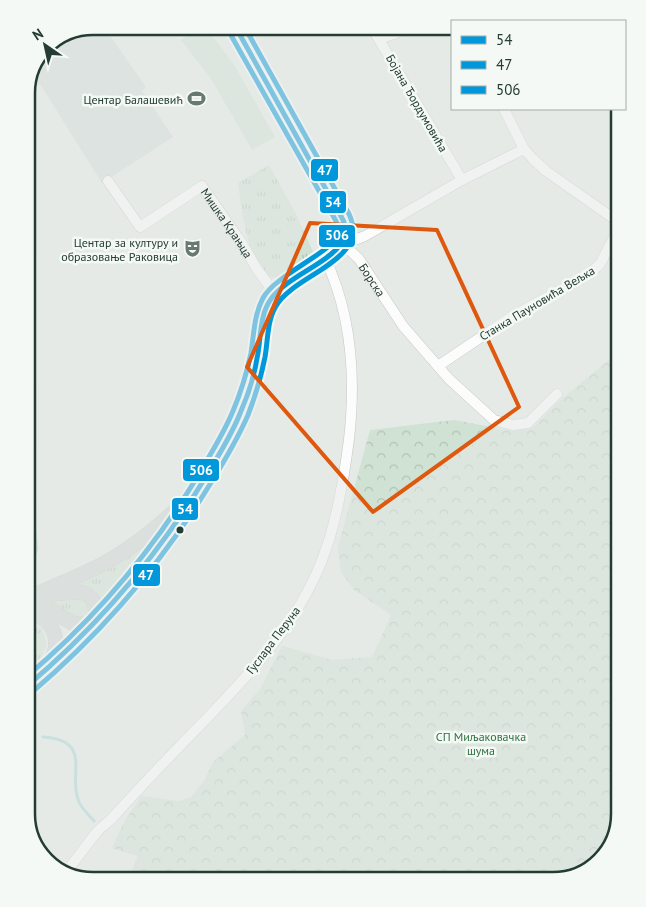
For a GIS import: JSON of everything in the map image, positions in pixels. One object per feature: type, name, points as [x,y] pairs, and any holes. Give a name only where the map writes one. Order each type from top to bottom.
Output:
[{"type":"main road","points":[[35,680],[94,623],[158,549],[185,511],[226,441],[241,410],[256,363],[265,310],[275,294],[291,278],[325,258],[344,241],[346,227],[342,215],[240,35]]},
{"type":"main road","points":[[35,593],[93,569],[132,545],[171,514],[201,484]]},
{"type":"main road","points":[[35,595],[78,592],[87,594],[95,605],[94,623]]},
{"type":"main road","points":[[35,606],[46,607],[72,623],[94,623]]},
{"type":"main road","points":[[35,615],[43,618],[54,632],[56,646],[49,668]]},
{"type":"street","name":"Бојана Ђордумовића","points":[[376,35],[462,180]]},
{"type":"street","points":[[379,40],[392,35]]},
{"type":"street","points":[[505,110],[524,148],[546,171],[611,218]]},
{"type":"street","points":[[344,241],[364,236],[462,180],[524,148]]},
{"type":"street","name":"Мишка Крањца","points":[[108,181],[140,228],[202,186],[275,294]]},
{"type":"street","name":"Борска","points":[[344,241],[359,259],[395,316],[438,366],[490,417],[505,424],[518,425],[528,423],[557,394]]},
{"type":"street","name":"Станка Пауновића Вељка","points":[[438,366],[511,317],[588,275],[600,264],[611,243]]},
{"type":"street","name":"Гуслара Перуна","points":[[70,867],[98,831],[213,713],[249,672],[295,612],[322,561],[340,495],[351,422],[353,388],[351,349],[336,284],[325,258]]},
{"type":"highlighted area","points":[[310,223],[437,230],[519,407],[373,512],[247,367]]},
{"type":"shaded area","points":[[109,35],[146,87],[142,91],[173,137],[102,183],[40,84],[35,87],[40,70],[70,70],[70,40],[81,36]]},
{"type":"green space","points":[[188,35],[212,35],[233,63],[275,137],[252,150],[211,79],[181,40]]},
{"type":"green space","points":[[269,165],[296,214],[315,256],[279,278],[269,276],[260,268],[254,256],[244,224],[238,183]]},
{"type":"green space","name":"СП Миљаковачка шума","points":[[611,358],[611,822],[607,836],[594,855],[575,868],[561,872],[131,872],[138,856],[112,848],[123,824],[141,796],[179,801],[191,797],[204,781],[213,762],[245,735],[241,711],[260,689],[282,646],[333,660],[372,657],[391,615],[354,590],[341,572],[338,547],[370,430],[454,420],[513,431],[530,429],[558,402]]},
{"type":"green space","points":[[159,532],[156,541],[102,605],[90,592],[78,585],[74,585]]},
{"type":"green space","points":[[39,598],[86,598],[93,614],[90,619],[83,621]]},
{"type":"green space","points":[[35,625],[42,629],[47,644],[40,659],[35,663]]},
{"type":"waterway","points":[[43,737],[59,740],[68,745],[74,752],[76,761],[76,792],[79,802],[94,821]]},
{"type":"transit line","name":"506","points":[[35,669],[76,632],[99,607],[162,530],[199,474],[233,411],[248,367],[256,318],[263,298],[280,280],[328,247],[339,232],[336,221],[231,35]]},
{"type":"transit line","name":"54","points":[[35,679],[101,615],[124,590],[167,536],[224,445],[247,397],[267,305],[279,290],[323,261],[340,245],[345,236],[346,229],[343,220],[240,35]]},
{"type":"transit line","name":"47","points":[[35,689],[83,646],[130,595],[173,540],[222,465],[248,415],[262,372],[269,324],[276,306],[285,295],[328,266],[349,244],[353,230],[349,214],[249,35]]},
{"type":"place","name":"Центар Балашевић","points":[[197,99]]},
{"type":"place","name":"Центар за културу и образовање Раковица","points":[[192,249]]}]
